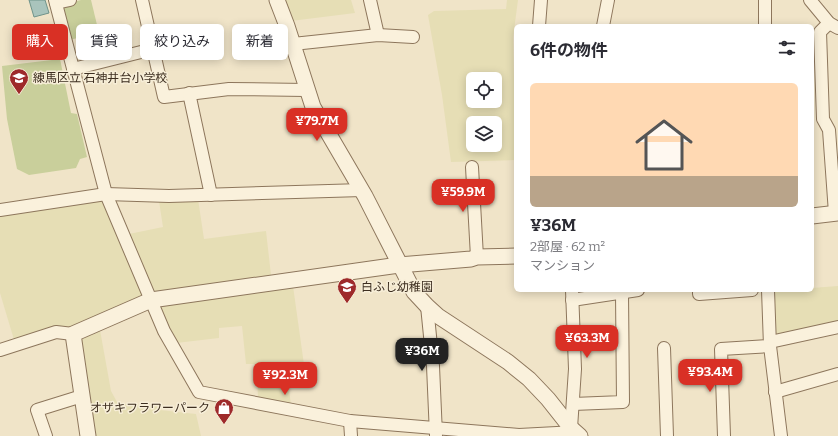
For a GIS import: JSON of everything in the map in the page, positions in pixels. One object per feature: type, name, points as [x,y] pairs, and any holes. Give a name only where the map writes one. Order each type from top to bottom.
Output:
[{"type":"street","points":[[70,0],[55,2],[106,194],[164,331],[199,392],[350,421],[435,432],[519,435],[576,432]]},
{"type":"street","points":[[142,0],[147,24]]},
{"type":"street","points":[[277,0],[293,44],[306,90],[318,119],[362,190],[414,292],[438,316],[508,362],[528,379],[548,399],[576,432]]},
{"type":"street","points":[[370,0],[378,35]]},
{"type":"street","points":[[539,24],[541,0]]},
{"type":"street","points":[[603,24],[608,0]]},
{"type":"street","points":[[765,0],[765,24]]},
{"type":"street","points":[[810,0],[834,26],[820,32],[823,119],[829,130],[836,213],[814,216]]},
{"type":"street","points":[[293,44],[378,35],[413,37]]},
{"type":"street","points":[[73,69],[140,52]]},
{"type":"street","points":[[156,60],[164,97],[229,89],[306,90]]},
{"type":"street","points":[[189,93],[211,195]]},
{"type":"street","points":[[472,167],[478,257]]},
{"type":"street","points":[[0,210],[106,194],[169,196],[362,190]]},
{"type":"street","points":[[0,350],[56,332],[73,334],[151,300],[399,265],[471,259],[478,257],[514,256]]},
{"type":"street","points":[[576,432],[573,404],[575,369],[572,295],[627,292]]},
{"type":"street","points":[[698,292],[699,294],[726,292]]},
{"type":"street","points":[[768,292],[770,344],[781,436]]},
{"type":"street","points":[[573,404],[623,402],[622,293]]},
{"type":"street","points":[[427,306],[433,366],[435,432]]},
{"type":"street","points":[[724,436],[721,349],[770,344],[838,327]]},
{"type":"street","points":[[73,334],[88,436]]},
{"type":"street","points":[[664,348],[667,436]]},
{"type":"street","points":[[775,392],[838,374]]},
{"type":"street","points":[[46,436],[37,410],[82,396]]},
{"type":"street","points":[[350,421],[351,436]]},
{"type":"shaded area","points":[[282,0],[351,0],[355,13],[291,21]]},
{"type":"shaded area","points":[[507,0],[518,0],[513,38],[514,160],[451,162],[442,95],[428,15],[434,11],[506,9]]},
{"type":"shaded area","points":[[101,199],[143,297],[65,331],[15,343],[0,293],[0,213]]},
{"type":"shaded area","points":[[198,199],[204,239],[266,231],[271,275],[157,293],[153,289],[129,234],[163,227],[159,201]]},
{"type":"shaded area","points":[[293,286],[307,386],[289,388],[291,406],[258,399],[257,364],[246,364],[242,326],[219,328],[219,338],[176,343],[157,308],[159,305]]},
{"type":"shaded area","points":[[838,286],[838,323],[773,336],[772,292],[814,292],[814,288]]},
{"type":"shaded area","points":[[100,330],[111,391],[117,402],[129,405],[157,405],[160,410],[196,414],[201,436],[95,436],[81,337]]},
{"type":"green space","points":[[81,0],[91,0],[97,24],[76,24],[76,38],[69,40],[68,24],[65,24],[61,5]]},
{"type":"green space","points":[[60,60],[71,113],[77,114],[87,157],[80,159],[76,168],[29,175],[17,169],[7,119],[2,66]]},
{"type":"water","points":[[29,0],[45,0],[49,13],[34,17]]},
{"type":"place","name":"練馬区立 石神井台小学校","points":[[19,95]]},
{"type":"place","name":"白ふじ幼稚園","points":[[347,304]]},
{"type":"place","name":"オザキフラワーパーク","points":[[224,425]]}]
